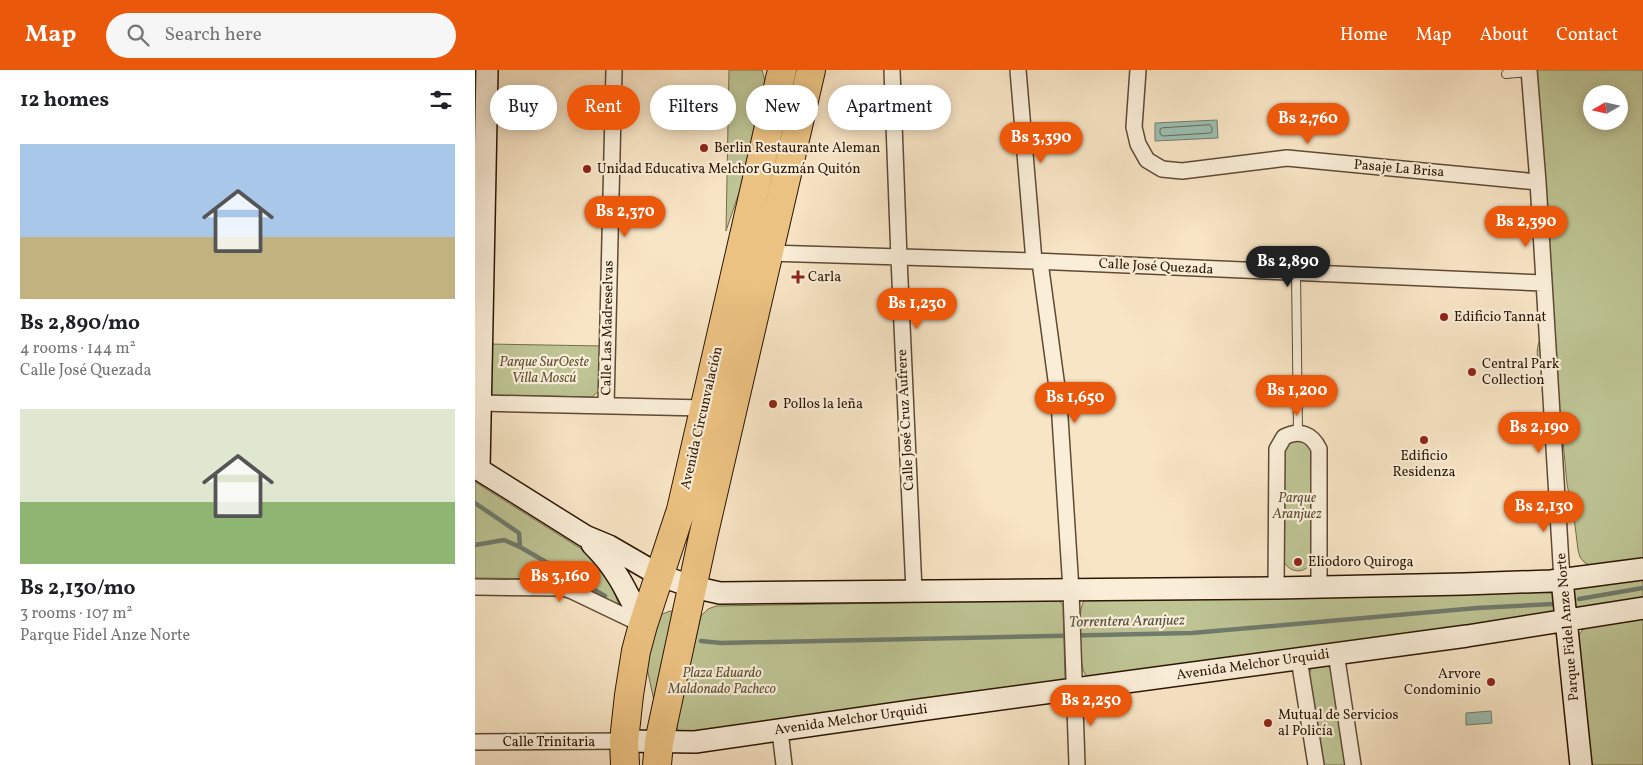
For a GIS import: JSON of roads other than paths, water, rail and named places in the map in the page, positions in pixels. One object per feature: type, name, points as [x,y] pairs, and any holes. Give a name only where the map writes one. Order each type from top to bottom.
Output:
[{"type":"highway","name":"Avenida Circunvalación","points":[[624,753],[632,673],[643,625],[681,510],[782,70]]},
{"type":"highway","name":"Avenida Circunvalación","points":[[658,754],[693,587],[811,70]]},
{"type":"main road","points":[[487,70],[477,468],[585,536],[609,546],[659,575],[720,594],[1319,587],[1562,580],[1643,569]]},
{"type":"main road","points":[[585,536],[611,564],[628,593],[643,625]]},
{"type":"main road","name":"Parque Fidel Anze Norte","points":[[1562,580],[1581,765]]},
{"type":"main road","name":"Avenida Melchor Urquidi","points":[[624,753],[658,754],[695,742],[1299,659],[1566,621],[1643,608]]},
{"type":"street","name":"Calle Las Madreselvas","points":[[606,406],[614,70]]},
{"type":"street","name":"Calle José Cruz Aufrere","points":[[892,70],[915,591]]},
{"type":"street","points":[[1018,70],[1037,262],[1059,402],[1071,590],[1077,765]]},
{"type":"street","name":"Pasaje La Brisa","points":[[1138,70],[1134,127],[1138,144],[1147,160],[1162,169],[1182,171],[1287,158],[1537,182]]},
{"type":"street","name":"Parque Fidel Anze Norte","points":[[1529,71],[1562,580]]},
{"type":"street","name":"Calle José Quezada","points":[[768,254],[1037,262],[1543,282]]},
{"type":"street","points":[[480,403],[704,408]]},
{"type":"street","points":[[1276,588],[1277,449],[1284,437],[1298,432],[1311,437],[1319,449],[1319,587]]},
{"type":"street","points":[[475,587],[563,588],[643,625]]},
{"type":"street","points":[[1336,653],[1353,765]]},
{"type":"street","points":[[1299,659],[1316,765]]},
{"type":"street","points":[[780,731],[784,765]]},
{"type":"street","name":"Calle Trinitaria","points":[[475,742],[624,753]]},
{"type":"lane","points":[[1507,74],[1529,71]]},
{"type":"lane","points":[[1295,273],[1298,432]]},
{"type":"water","points":[[1217,120],[1218,138],[1155,141],[1155,123]]},
{"type":"water","points":[[1491,711],[1492,723],[1466,725],[1466,713]]},
{"type":"waterway","points":[[475,503],[519,533],[520,547]]},
{"type":"waterway","name":"Torrentera Aranjuez","points":[[475,545],[504,540],[520,547],[605,596]]},
{"type":"waterway","name":"Torrentera Aranjuez","points":[[1579,599],[1643,588]]},
{"type":"waterway","name":"Torrentera Aranjuez","points":[[701,641],[721,643],[1192,633],[1477,608],[1553,604]]},
{"type":"place","name":"Berlin Restaurante Aleman","points":[[704,148]]},
{"type":"place","name":"Unidad Educativa Melchor Guzmán Quitón","points":[[587,169]]},
{"type":"place","name":"Carla","points":[[798,277]]},
{"type":"place","name":"Edificio Tannat","points":[[1444,317]]},
{"type":"place","name":"Central Park Collection","points":[[1472,372]]},
{"type":"place","name":"Pollos la leña","points":[[773,404]]},
{"type":"place","name":"Edificio Residenza","points":[[1424,440]]},
{"type":"place","name":"Eliodoro Quiroga","points":[[1298,562]]},
{"type":"place","name":"Arvore Condominio","points":[[1491,682]]},
{"type":"place","name":"Mutual de Servicios al Policía","points":[[1268,723]]},
{"type":"park label","name":"Parque SurOeste Villa Moscú","points":[[544,370]]},
{"type":"park label","name":"Parque Aranjuez","points":[[1297,506]]},
{"type":"park label","name":"Plaza Eduardo Maldonado Pacheco","points":[[722,682]]}]
